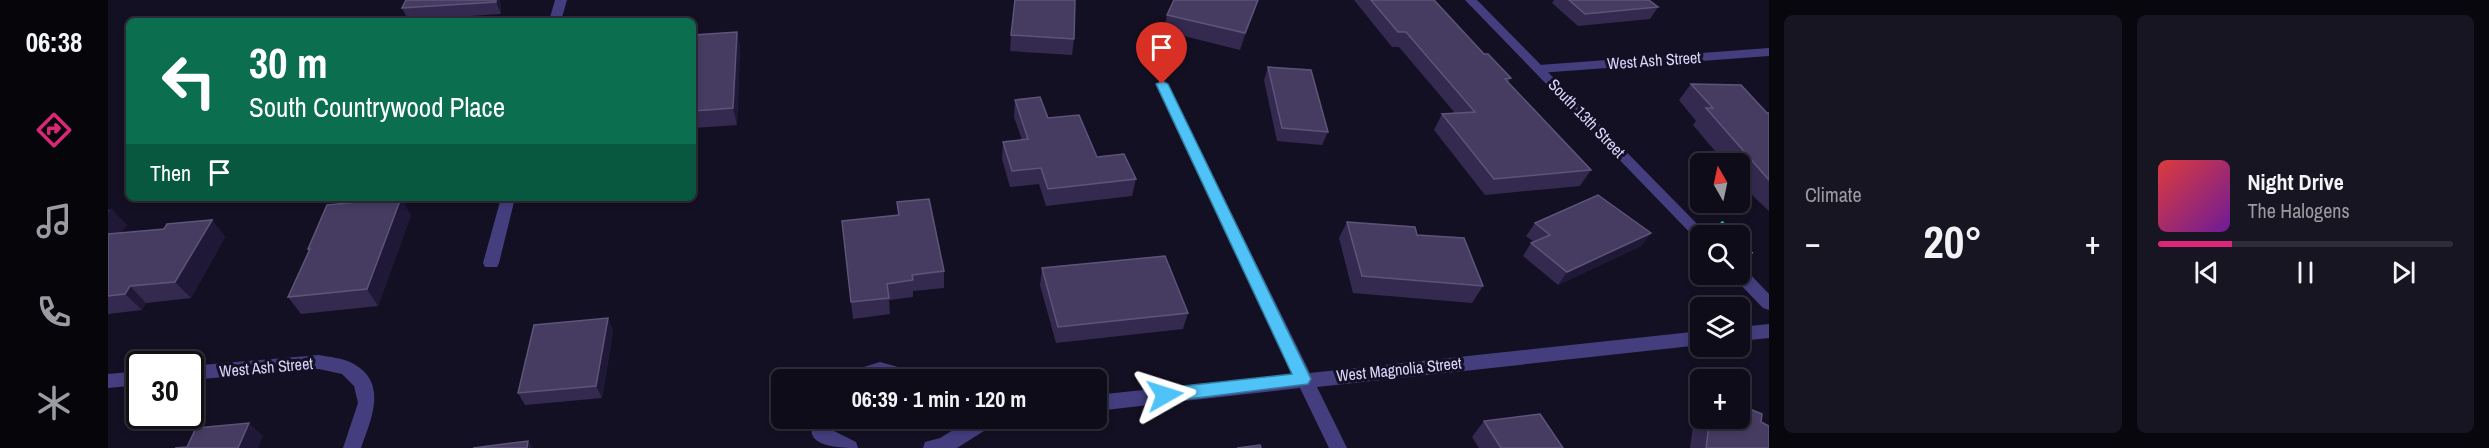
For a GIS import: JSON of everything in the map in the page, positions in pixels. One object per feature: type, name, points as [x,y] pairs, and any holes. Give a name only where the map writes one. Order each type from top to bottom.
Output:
[{"type":"street","points":[[556,18],[561,0]]},
{"type":"street","name":"South 13th Street","points":[[1471,0],[1691,225]]},
{"type":"street","name":"West Ash Street","points":[[1539,69],[1769,52]]},
{"type":"street","points":[[1162,84],[1338,448]]},
{"type":"street","points":[[490,262],[507,201]]},
{"type":"street","points":[[1750,284],[1769,304]]},
{"type":"street","points":[[1750,333],[1769,331]]},
{"type":"street","name":"West Magnolia Street","points":[[1107,402],[1690,339]]},
{"type":"street","name":"West Ash Street","points":[[204,372],[320,362],[347,368],[357,375],[366,389],[367,403],[352,448]]},
{"type":"street","points":[[108,381],[126,379]]},
{"type":"street","points":[[821,429],[820,434],[849,448]]},
{"type":"street","points":[[932,448],[944,446],[971,429]]},
{"type":"building","points":[[406,0],[496,0],[496,2],[402,8]]},
{"type":"building","points":[[1015,0],[1075,0],[1074,39],[1011,35]]},
{"type":"building","points":[[1174,0],[1258,0],[1245,33],[1167,15]]},
{"type":"building","points":[[1371,0],[1434,0],[1484,54],[1488,54],[1511,78],[1505,79],[1591,170],[1494,179],[1442,114],[1475,112],[1406,32],[1398,32]]},
{"type":"building","points":[[1569,0],[1649,0],[1658,7],[1585,14]]},
{"type":"building","points":[[737,32],[733,108],[696,111],[696,35]]},
{"type":"building","points":[[1268,67],[1311,70],[1328,132],[1282,128]]},
{"type":"building","points":[[1691,84],[1741,85],[1769,113],[1769,180],[1750,158],[1750,153],[1745,153],[1706,108],[1713,108]]},
{"type":"building","points":[[1040,97],[1048,118],[1079,115],[1097,157],[1124,154],[1136,179],[1048,189],[1041,168],[1012,171],[1003,142],[1028,139],[1015,100]]},
{"type":"building","points":[[1598,195],[1651,233],[1567,272],[1531,243],[1550,235],[1535,223]]},
{"type":"building","points":[[929,199],[944,271],[912,275],[913,280],[887,284],[889,298],[851,302],[842,221],[899,215],[897,202]]},
{"type":"building","points":[[400,201],[367,289],[288,297],[310,249],[308,249],[327,205]]},
{"type":"building","points":[[212,220],[175,282],[130,286],[125,294],[108,296],[108,234],[164,229],[167,224]]},
{"type":"building","points":[[1347,222],[1415,227],[1417,235],[1464,238],[1483,286],[1362,276]]},
{"type":"building","points":[[1165,256],[1188,313],[1058,327],[1042,268]]},
{"type":"building","points":[[608,318],[596,386],[518,393],[534,325]]},
{"type":"building","points":[[1750,409],[1762,414],[1761,422],[1769,426],[1769,448],[1706,448],[1709,429],[1750,429]]},
{"type":"building","points":[[1540,414],[1563,448],[1501,448],[1484,421]]},
{"type":"building","points":[[249,423],[238,448],[175,448],[187,447],[196,429]]},
{"type":"building","points":[[528,441],[527,448],[473,448]]},
{"type":"building","points":[[1260,445],[1261,448],[1237,448]]},
{"type":"route","points":[[1162,84],[1303,379],[1165,395]]}]
